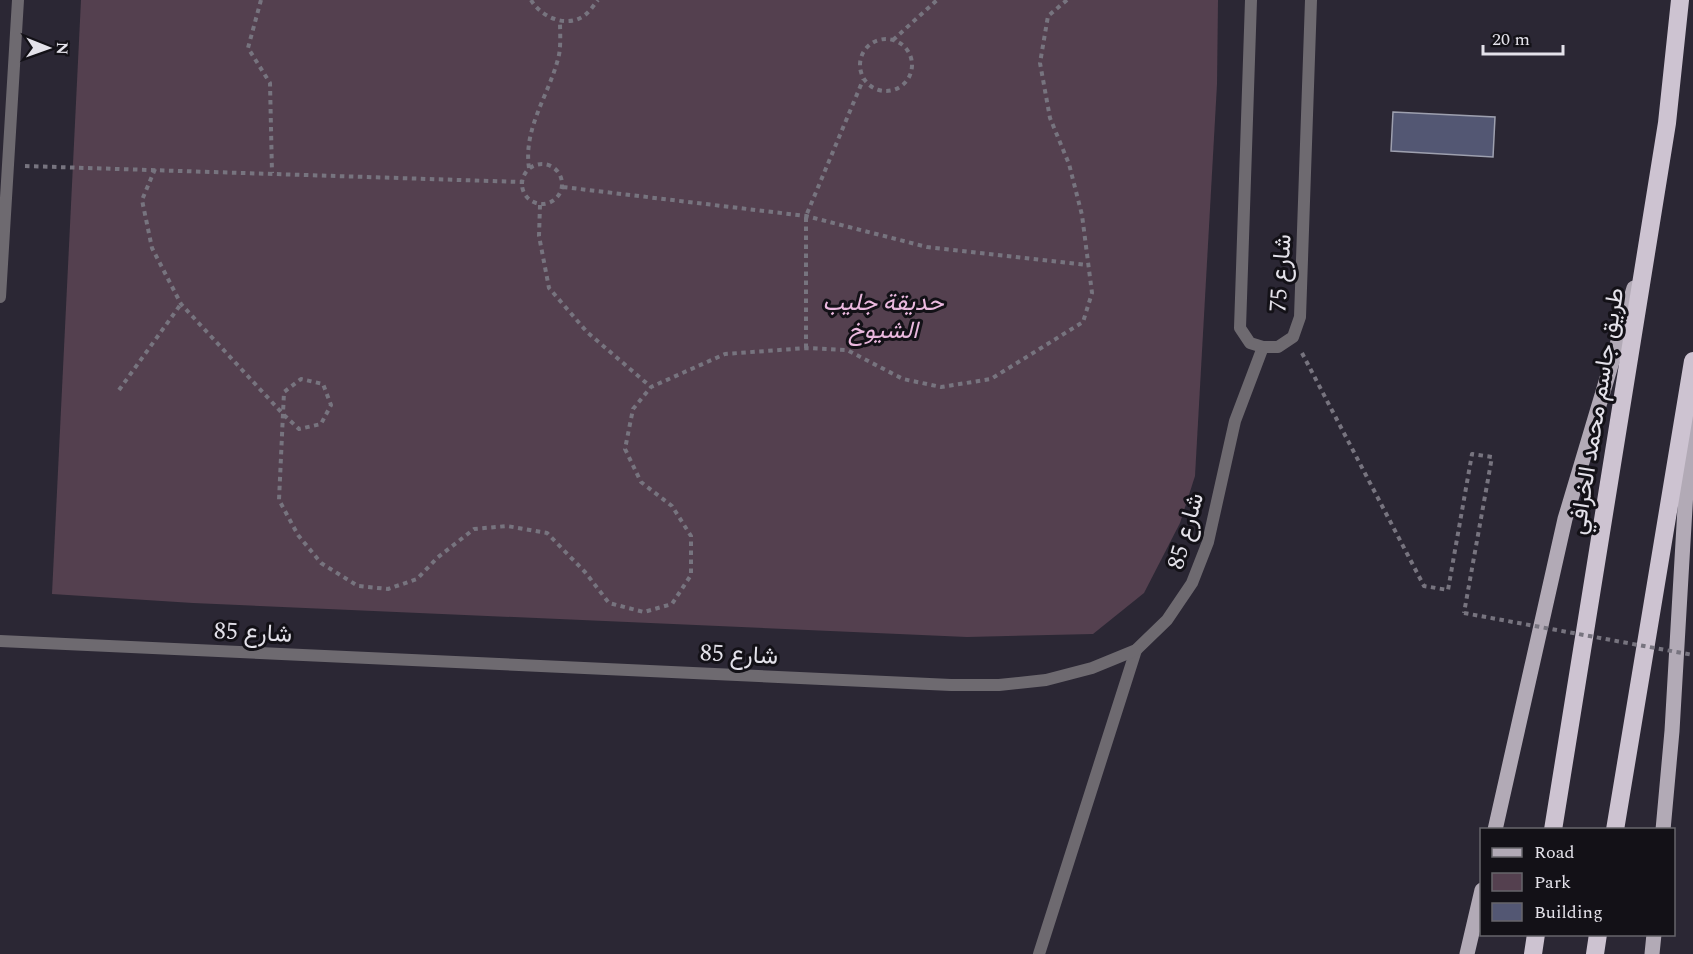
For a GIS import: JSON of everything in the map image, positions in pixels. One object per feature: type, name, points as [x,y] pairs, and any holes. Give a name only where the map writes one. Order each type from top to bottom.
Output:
[{"type":"highway","name":"طريق جاسم محمد الخرافي","points":[[1553,828],[1667,123],[1680,0]]},
{"type":"highway","points":[[1615,828],[1693,361]]},
{"type":"highway","points":[[1533,954],[1536,936]]},
{"type":"highway","points":[[1595,954],[1598,936]]},
{"type":"main road","points":[[1495,828],[1565,519],[1647,244]]},
{"type":"main road","points":[[1663,828],[1672,731],[1693,366]]},
{"type":"main road","points":[[1467,954],[1480,899]]},
{"type":"main road","points":[[1652,954],[1654,936]]},
{"type":"street","points":[[0,297],[8,166],[5,136],[18,0]]},
{"type":"street","name":"شارع 75","points":[[1251,0],[1240,327],[1250,343],[1263,347],[1278,347],[1293,337],[1300,317],[1311,0]]},
{"type":"street","name":"شارع 85","points":[[0,641],[951,685],[999,685],[1046,680],[1092,668],[1136,650],[1167,620],[1192,583],[1208,542],[1235,422],[1263,347]]},
{"type":"street","points":[[1038,954],[1136,650]]},
{"type":"path","points":[[261,0],[248,48],[270,83],[272,173]]},
{"type":"path","points":[[531,0],[538,11],[560,21],[584,16],[598,0]]},
{"type":"path","points":[[892,41],[936,0]]},
{"type":"path","points":[[155,169],[142,200],[152,248],[181,304],[283,414],[299,429],[321,424],[332,405],[323,384],[301,379],[284,392],[283,414],[279,500],[298,535],[321,563],[358,586],[388,589],[417,579],[437,558],[474,529],[507,526],[547,533],[585,572],[609,603],[644,612],[672,604],[691,575],[691,537],[672,506],[640,482],[625,449],[633,409],[651,387],[725,354],[806,348],[847,350],[903,379],[941,387],[991,379],[1083,322],[1092,293],[1082,215],[1069,164],[1050,118],[1040,63],[1048,16],[1067,0]]},
{"type":"path","points":[[530,168],[545,164],[559,171],[563,187],[555,201],[540,205],[526,197],[522,182],[530,168],[527,150],[536,115],[559,54],[560,21]]},
{"type":"path","points":[[806,348],[806,216],[863,80],[859,62],[867,46],[884,38],[901,43],[912,59],[910,77],[896,90],[878,91],[863,80]]},
{"type":"path","points":[[8,166],[522,182]]},
{"type":"path","points":[[563,187],[806,216],[927,247],[1087,266]]},
{"type":"path","points":[[540,205],[539,236],[549,288],[587,332],[651,387]]},
{"type":"path","points":[[119,390],[181,304]]},
{"type":"path","points":[[1293,337],[1424,586],[1448,590],[1472,454],[1492,457],[1464,613],[1693,655]]},
{"type":"green space","name":"حديقة جليب الشيوخ","points":[[81,0],[1218,0],[1217,84],[1195,476],[1180,523],[1144,593],[1093,634],[967,637],[193,603],[52,594]]},
{"type":"building","points":[[1393,112],[1495,117],[1493,157],[1391,151]]}]
